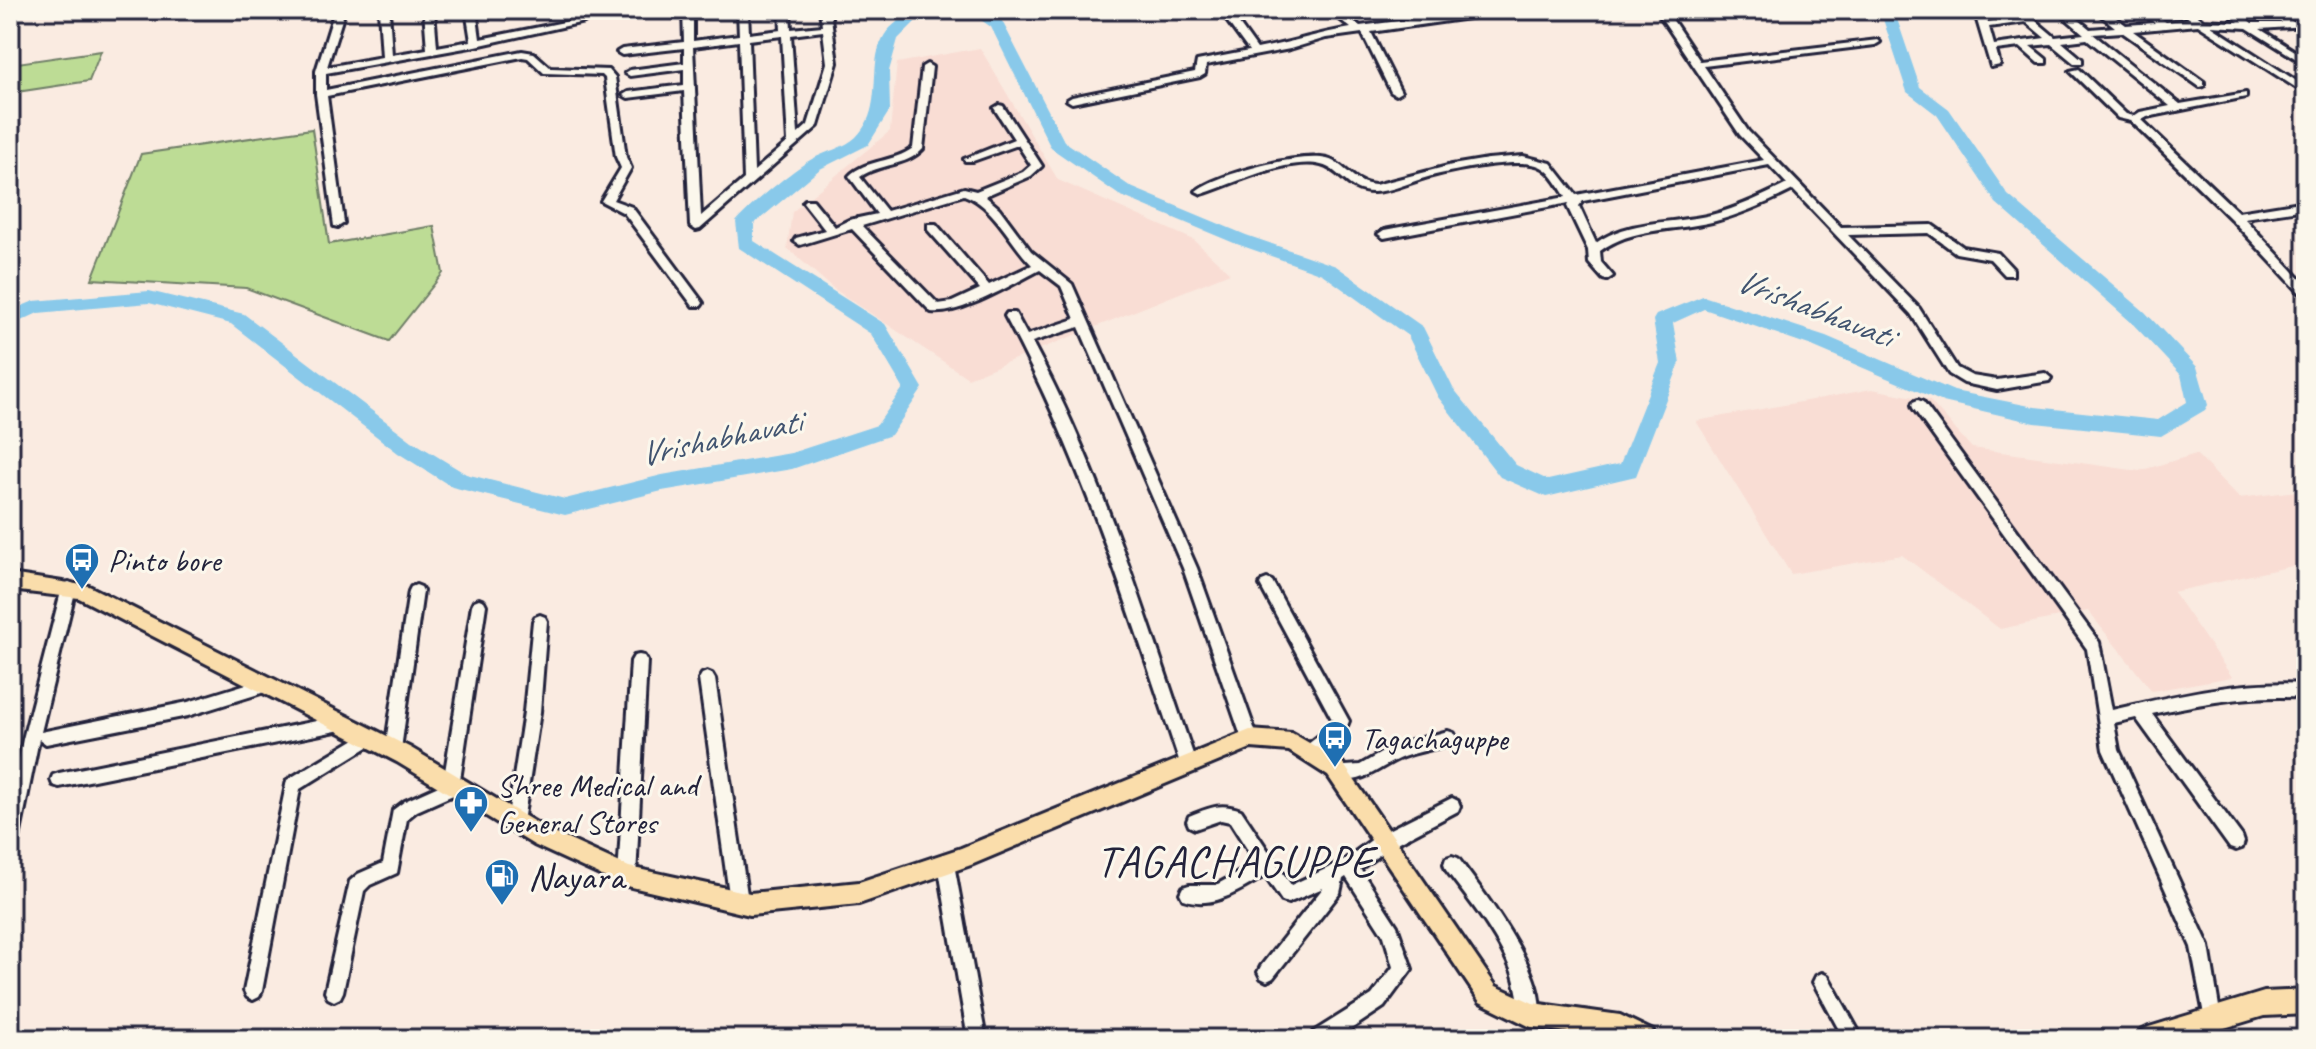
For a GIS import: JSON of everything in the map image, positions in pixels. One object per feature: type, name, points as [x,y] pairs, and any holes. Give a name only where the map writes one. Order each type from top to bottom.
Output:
[{"type":"main road","points":[[10,582],[82,591],[393,749],[542,838],[627,877],[750,904],[859,893],[946,864],[1250,739],[1292,742],[1337,772],[1488,994],[1531,1015],[1620,1027],[1645,1039]]},
{"type":"main road","points":[[2157,1037],[2264,1004],[2306,1002]]},
{"type":"street","points":[[338,223],[321,94],[321,71],[340,10]]},
{"type":"street","points":[[384,10],[387,58]]},
{"type":"street","points":[[429,10],[432,50]]},
{"type":"street","points":[[471,10],[476,43]]},
{"type":"street","points":[[688,10],[696,226],[813,126],[825,95],[832,63],[825,10]]},
{"type":"street","points":[[743,10],[749,178]]},
{"type":"street","points":[[785,10],[793,142]]},
{"type":"street","points":[[897,10],[903,10]]},
{"type":"street","points":[[1224,10],[1255,53]]},
{"type":"street","points":[[1333,10],[1361,29],[1396,92]]},
{"type":"street","points":[[1072,100],[1200,74],[1201,63],[1361,29],[1475,11],[1504,10]]},
{"type":"street","points":[[1661,10],[1744,133],[1915,311],[1956,374],[2000,385],[2045,378]]},
{"type":"street","points":[[1979,10],[1995,65]]},
{"type":"street","points":[[2017,10],[2053,40],[2122,116],[2135,119],[2242,95]]},
{"type":"street","points":[[2061,10],[2178,107]]},
{"type":"street","points":[[2099,10],[2200,84]]},
{"type":"street","points":[[2144,10],[2164,25]]},
{"type":"street","points":[[2184,10],[2306,91]]},
{"type":"street","points":[[2230,10],[2247,25],[2306,62]]},
{"type":"street","points":[[2270,10],[2292,25]]},
{"type":"street","points":[[1983,25],[2027,19]]},
{"type":"street","points":[[321,71],[581,20]]},
{"type":"street","points":[[1990,48],[2123,28],[2200,22],[2247,25],[2306,23]]},
{"type":"street","points":[[622,52],[827,28]]},
{"type":"street","points":[[1697,64],[1875,42]]},
{"type":"street","points":[[2022,44],[2042,61]]},
{"type":"street","points":[[321,94],[522,54],[531,55],[548,71],[605,72],[610,77],[621,157],[626,168],[607,201],[628,210],[697,303]]},
{"type":"street","points":[[630,73],[688,65]]},
{"type":"street","points":[[884,215],[854,176],[862,170],[911,155],[918,149],[927,67]]},
{"type":"street","points":[[628,95],[689,87]]},
{"type":"street","points":[[800,241],[955,191],[977,195],[1027,174],[1037,166],[999,108]]},
{"type":"street","points":[[2135,119],[2235,216],[2306,292]]},
{"type":"street","points":[[969,159],[1021,140]]},
{"type":"street","points":[[1202,191],[1239,175],[1318,161],[1334,167],[1358,186],[1366,188],[1399,185],[1423,174],[1488,161],[1507,161],[1541,162],[1576,198]]},
{"type":"street","points":[[1384,234],[1769,162]]},
{"type":"street","points":[[1594,250],[1605,239],[1702,221],[1755,204],[1793,186]]},
{"type":"street","points":[[977,195],[1041,265],[1066,284],[1190,568],[1250,739]]},
{"type":"street","points":[[1576,198],[1573,206],[1594,250],[1595,263],[1607,276]]},
{"type":"street","points":[[809,202],[832,231]]},
{"type":"street","points":[[2235,216],[2306,205]]},
{"type":"street","points":[[853,223],[935,309],[955,306],[1041,265]]},
{"type":"street","points":[[932,227],[988,291]]},
{"type":"street","points":[[1840,231],[1932,229],[1960,250],[1994,256],[2009,272]]},
{"type":"street","points":[[1011,316],[1093,487],[1188,763]]},
{"type":"street","points":[[1025,340],[1083,321]]},
{"type":"street","points":[[1918,405],[2094,647],[2105,718],[2119,773],[2200,946],[2212,1019]]},
{"type":"street","points":[[1267,585],[1341,721],[1337,731],[1309,753]]},
{"type":"street","points":[[10,843],[18,770],[69,588]]},
{"type":"street","points":[[393,749],[416,591]]},
{"type":"street","points":[[334,992],[356,887],[364,879],[385,873],[391,867],[399,815],[454,784],[479,605]]},
{"type":"street","points":[[515,822],[532,712],[540,621]]},
{"type":"street","points":[[627,877],[639,661]]},
{"type":"street","points":[[707,679],[739,901]]},
{"type":"street","points":[[46,737],[188,709],[266,685]]},
{"type":"street","points":[[2105,718],[2225,693],[2273,687],[2306,691]]},
{"type":"street","points":[[2140,711],[2236,842]]},
{"type":"street","points":[[59,780],[341,723]]},
{"type":"street","points":[[253,991],[293,785],[370,737]]},
{"type":"street","points":[[1337,772],[1362,772],[1399,751],[1448,738]]},
{"type":"street","points":[[1195,821],[1221,812],[1235,815],[1288,895],[1342,870],[1384,841],[1452,806]]},
{"type":"street","points":[[946,864],[977,1039]]},
{"type":"street","points":[[1452,864],[1497,925],[1530,998],[1531,1015]]},
{"type":"street","points":[[1189,893],[1217,893],[1268,866]]},
{"type":"street","points":[[1267,972],[1334,887],[1342,870]]},
{"type":"street","points":[[1320,1039],[1378,1001],[1403,969],[1391,932],[1342,870]]},
{"type":"street","points":[[1822,982],[1854,1039]]},
{"type":"shaded area","points":[[980,48],[1058,180],[1194,240],[1230,273],[968,378],[834,289],[787,248],[792,212],[890,131],[897,63]]},
{"type":"shaded area","points":[[1872,389],[1929,400],[1972,448],[2139,471],[2196,454],[2239,498],[2306,490],[2306,563],[2173,592],[2232,677],[2152,691],[2088,611],[2000,629],[1902,555],[1791,574],[1696,421]]},
{"type":"green space","points":[[101,51],[89,81],[10,93],[10,64]]},
{"type":"green space","points":[[312,129],[329,244],[434,226],[443,273],[389,341],[246,288],[92,279],[141,154]]},
{"type":"waterway","name":"Vrishabhavati","points":[[10,319],[34,307],[149,297],[237,319],[405,447],[460,481],[565,507],[662,483],[792,461],[884,430],[913,388],[878,329],[745,244],[745,222],[814,165],[862,141],[882,110],[881,71],[891,37],[911,18],[950,10]]},
{"type":"waterway","name":"Vrishabhavati","points":[[974,10],[997,24],[1057,144],[1125,191],[1240,239],[1329,270],[1416,332],[1445,392],[1508,471],[1546,489],[1628,470],[1670,363],[1663,320],[1703,302],[1819,341],[1950,397],[2035,415],[2161,428],[2198,405],[2190,372],[2138,317],[2002,199],[1943,112],[1913,89],[1887,10]]},
{"type":"place","name":"Pinto bore","points":[[82,591]]},
{"type":"place","name":"Tagachaguppe","points":[[1335,769]]},
{"type":"place","name":"Shree Medical and General Stores","points":[[471,834]]},
{"type":"place","name":"Nayara","points":[[502,907]]},
{"type":"district","name":"TAGACHAGUPPE","points":[[1236,861]]}]
